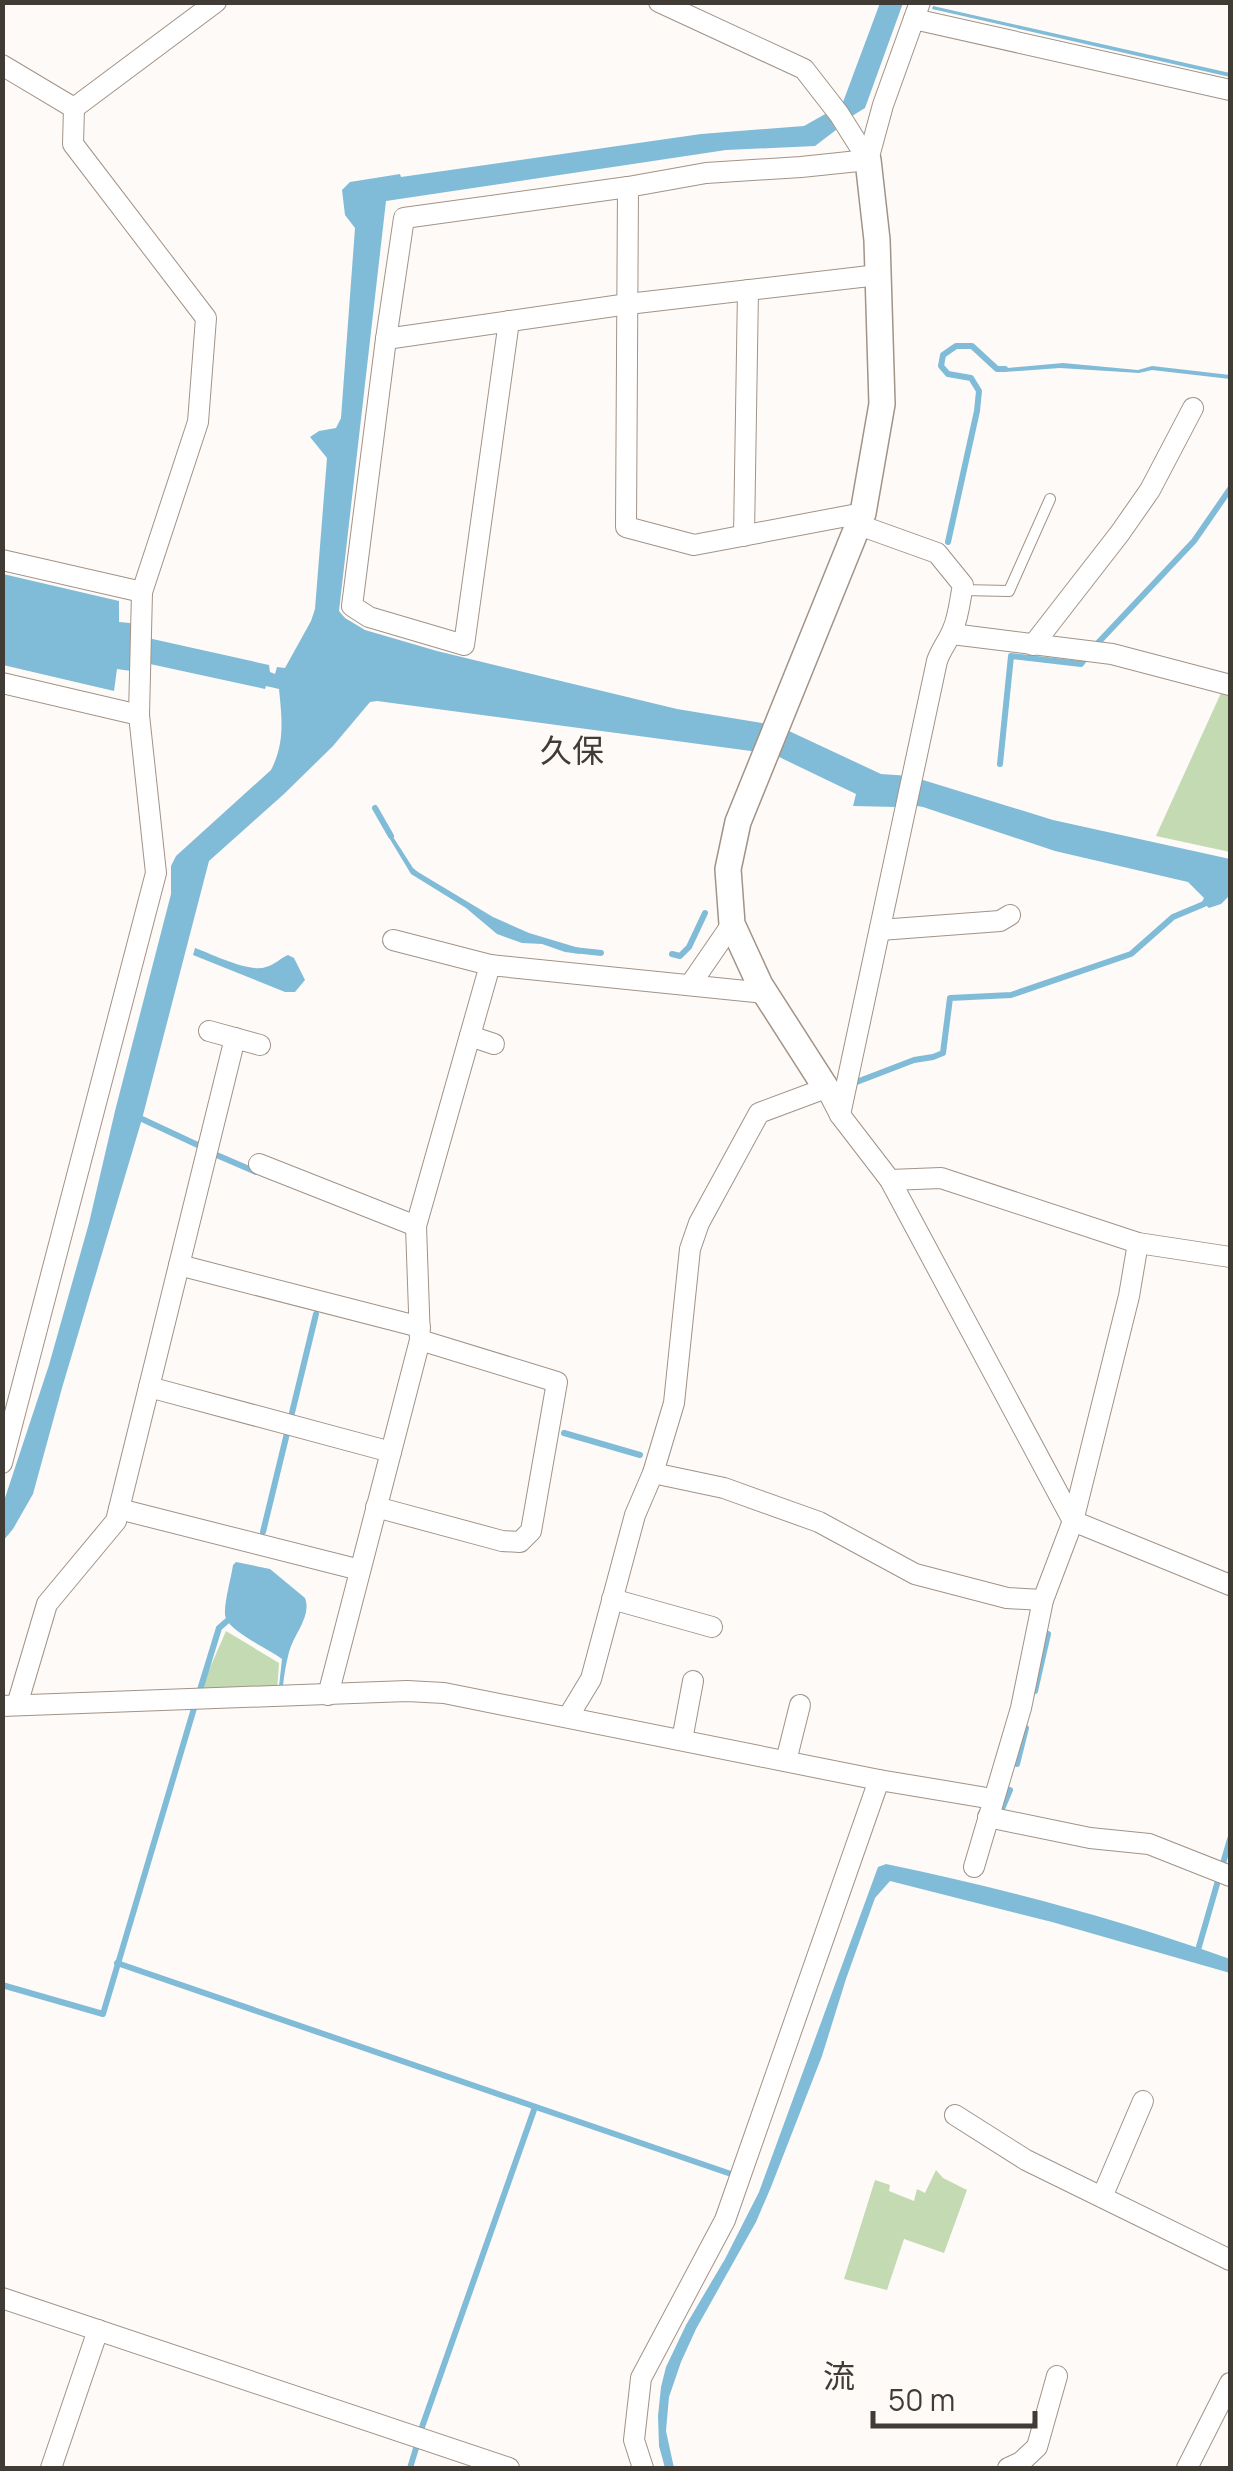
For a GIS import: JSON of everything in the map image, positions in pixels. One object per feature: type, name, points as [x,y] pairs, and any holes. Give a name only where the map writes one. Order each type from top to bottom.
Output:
[{"type":"street","points":[[74,108],[216,2]]},
{"type":"street","points":[[659,2],[804,69],[868,160]]},
{"type":"street","points":[[1230,90],[917,10],[868,160],[877,240],[882,404],[861,519],[738,822],[728,869],[732,924],[765,993],[840,1115],[890,1180],[1072,1521],[1230,1585]]},
{"type":"street","points":[[2,65],[74,108]]},
{"type":"street","points":[[2,1463],[156,873],[139,715],[142,592],[198,422],[206,318],[73,144],[74,108]]},
{"type":"street","points":[[509,321],[464,645],[369,617],[352,606],[404,218],[706,173],[868,160]]},
{"type":"street","points":[[628,187],[626,527],[694,545],[861,519],[938,552],[963,585],[952,634],[937,661],[840,1115]]},
{"type":"street","points":[[386,339],[628,304],[878,275]]},
{"type":"street","points":[[744,536],[748,290]]},
{"type":"street","points":[[1032,644],[1184,447],[1193,408]]},
{"type":"street","points":[[2,560],[142,592]]},
{"type":"street","points":[[952,634],[1112,654],[1230,685]]},
{"type":"street","points":[[2,683],[139,715]]},
{"type":"street","points":[[880,930],[1000,920],[1010,915]]},
{"type":"street","points":[[690,985],[732,924]]},
{"type":"street","points":[[393,940],[490,965],[765,993]]},
{"type":"street","points":[[328,1695],[420,1334],[416,1226],[490,965]]},
{"type":"street","points":[[209,1031],[260,1045]]},
{"type":"street","points":[[470,1036],[494,1044]]},
{"type":"street","points":[[235,1038],[116,1520],[47,1604],[10,1705],[406,1691],[444,1693],[879,1780],[1090,1838],[1148,1844],[1230,1876]]},
{"type":"street","points":[[568,1716],[591,1679],[635,1515],[653,1473],[674,1403],[690,1249],[699,1224],[759,1113],[826,1088]]},
{"type":"street","points":[[258,1164],[416,1226]]},
{"type":"street","points":[[890,1180],[940,1178],[1138,1243],[1230,1257]]},
{"type":"street","points":[[974,1867],[1020,1708],[1043,1600],[1072,1521],[1129,1296],[1138,1243]]},
{"type":"street","points":[[179,1265],[420,1334],[557,1382],[532,1531],[520,1542],[502,1541],[376,1507]]},
{"type":"street","points":[[148,1387],[391,1452]]},
{"type":"street","points":[[653,1473],[724,1488],[820,1522],[915,1574],[1007,1598],[1043,1600]]},
{"type":"street","points":[[119,1509],[360,1570]]},
{"type":"street","points":[[612,1600],[712,1628]]},
{"type":"street","points":[[682,1740],[693,1681]]},
{"type":"street","points":[[786,1761],[800,1704]]},
{"type":"street","points":[[643,2468],[634,2440],[641,2378],[725,2220],[879,1780]]},
{"type":"street","points":[[1102,2197],[1143,2101]]},
{"type":"street","points":[[955,2115],[1026,2160],[1230,2260]]},
{"type":"street","points":[[2,2298],[509,2468]]},
{"type":"street","points":[[51,2468],[98,2330]]},
{"type":"street","points":[[1008,2468],[1037,2447],[1057,2376]]},
{"type":"street","points":[[1187,2468],[1230,2383]]},
{"type":"lane","points":[[962,590],[1009,591],[1050,498]]},
{"type":"green space","points":[[1221,693],[1230,695],[1230,852],[1156,836]]},
{"type":"green space","points":[[226,1631],[279,1663],[277,1691],[202,1693]]},
{"type":"green space","points":[[936,2170],[967,2190],[944,2253],[904,2239],[887,2290],[844,2279],[875,2180],[890,2185],[889,2191],[914,2201],[917,2189],[925,2193]]},
{"type":"water","points":[[880,3],[903,3],[865,108],[852,116],[843,102]]},
{"type":"water","points":[[933,6],[1230,73],[1230,77],[932,9]]},
{"type":"water","points":[[827,113],[836,130],[815,146],[726,150],[386,201],[339,611],[365,630],[437,651],[677,709],[762,723],[789,731],[881,774],[910,776],[1053,820],[1230,859],[1230,895],[1209,908],[1188,882],[1055,851],[923,807],[900,803],[896,807],[853,806],[856,794],[777,756],[370,702],[333,746],[209,861],[142,1119],[33,1494],[3,1541],[3,1504],[49,1365],[89,1223],[171,894],[171,866],[176,856],[271,770],[279,750],[281,721],[279,689],[266,686],[265,689],[150,664],[131,671],[117,669],[114,691],[3,665],[3,574],[119,601],[119,622],[130,623],[148,638],[269,665],[270,672],[275,674],[277,667],[285,668],[315,609],[327,458],[310,437],[336,428],[341,418],[355,228],[345,215],[342,190],[350,182],[400,174],[401,177],[701,134],[804,126]]},
{"type":"water","points":[[1063,363],[1138,370],[1152,366],[1230,375],[1230,379],[1152,370],[1139,373],[997,369]]},
{"type":"water","points":[[388,829],[418,872],[493,917],[579,948],[580,954],[497,934],[466,908],[411,874],[385,831]]},
{"type":"water","points":[[195,948],[259,968],[288,955],[294,958],[305,980],[295,992],[285,992],[193,955]]},
{"type":"water","points":[[236,1562],[270,1569],[305,1598],[306,1612],[289,1652],[283,1686],[279,1686],[282,1659],[227,1621],[227,1597]]},
{"type":"water","points":[[886,1864],[1016,1894],[1145,1931],[1230,1959],[1230,1973],[890,1881],[875,1898],[822,2056],[756,2222],[681,2362],[669,2397],[666,2431],[674,2468],[665,2468],[659,2446],[658,2416],[666,2367],[759,2192],[878,1867]]},
{"type":"waterway","points":[[948,542],[979,391],[971,378],[948,374],[941,366],[943,355],[956,346],[972,346],[997,369],[1005,369]]},
{"type":"waterway","points":[[1095,646],[1194,541],[1230,489]]},
{"type":"waterway","points":[[1000,764],[1011,656],[1081,664],[1087,656]]},
{"type":"waterway","points":[[375,808],[391,836]]},
{"type":"waterway","points":[[854,1083],[943,1053],[950,998],[1011,995],[1131,954],[1173,917],[1204,904]]},
{"type":"waterway","points":[[672,954],[680,956],[689,947],[705,913]]},
{"type":"waterway","points":[[574,950],[601,953]]},
{"type":"waterway","points":[[142,1119],[202,1147]]},
{"type":"waterway","points":[[212,1153],[256,1172]]},
{"type":"waterway","points":[[263,1532],[316,1314]]},
{"type":"waterway","points":[[564,1433],[640,1455]]},
{"type":"waterway","points":[[199,1693],[219,1628],[227,1621]]},
{"type":"waterway","points":[[1035,1691],[1048,1634]]},
{"type":"waterway","points":[[2,1985],[103,2014],[195,1705]]},
{"type":"waterway","points":[[1017,1764],[1026,1728]]},
{"type":"waterway","points":[[999,1816],[1010,1790]]},
{"type":"waterway","points":[[1198,1950],[1230,1839]]},
{"type":"waterway","points":[[117,1963],[731,2174]]},
{"type":"waterway","points":[[422,2427],[535,2107]]},
{"type":"waterway","points":[[410,2468],[417,2445]]},
{"type":"district","name":"久保","points":[[572,751]]},
{"type":"district","name":"流","points":[[839,2377]]}]
